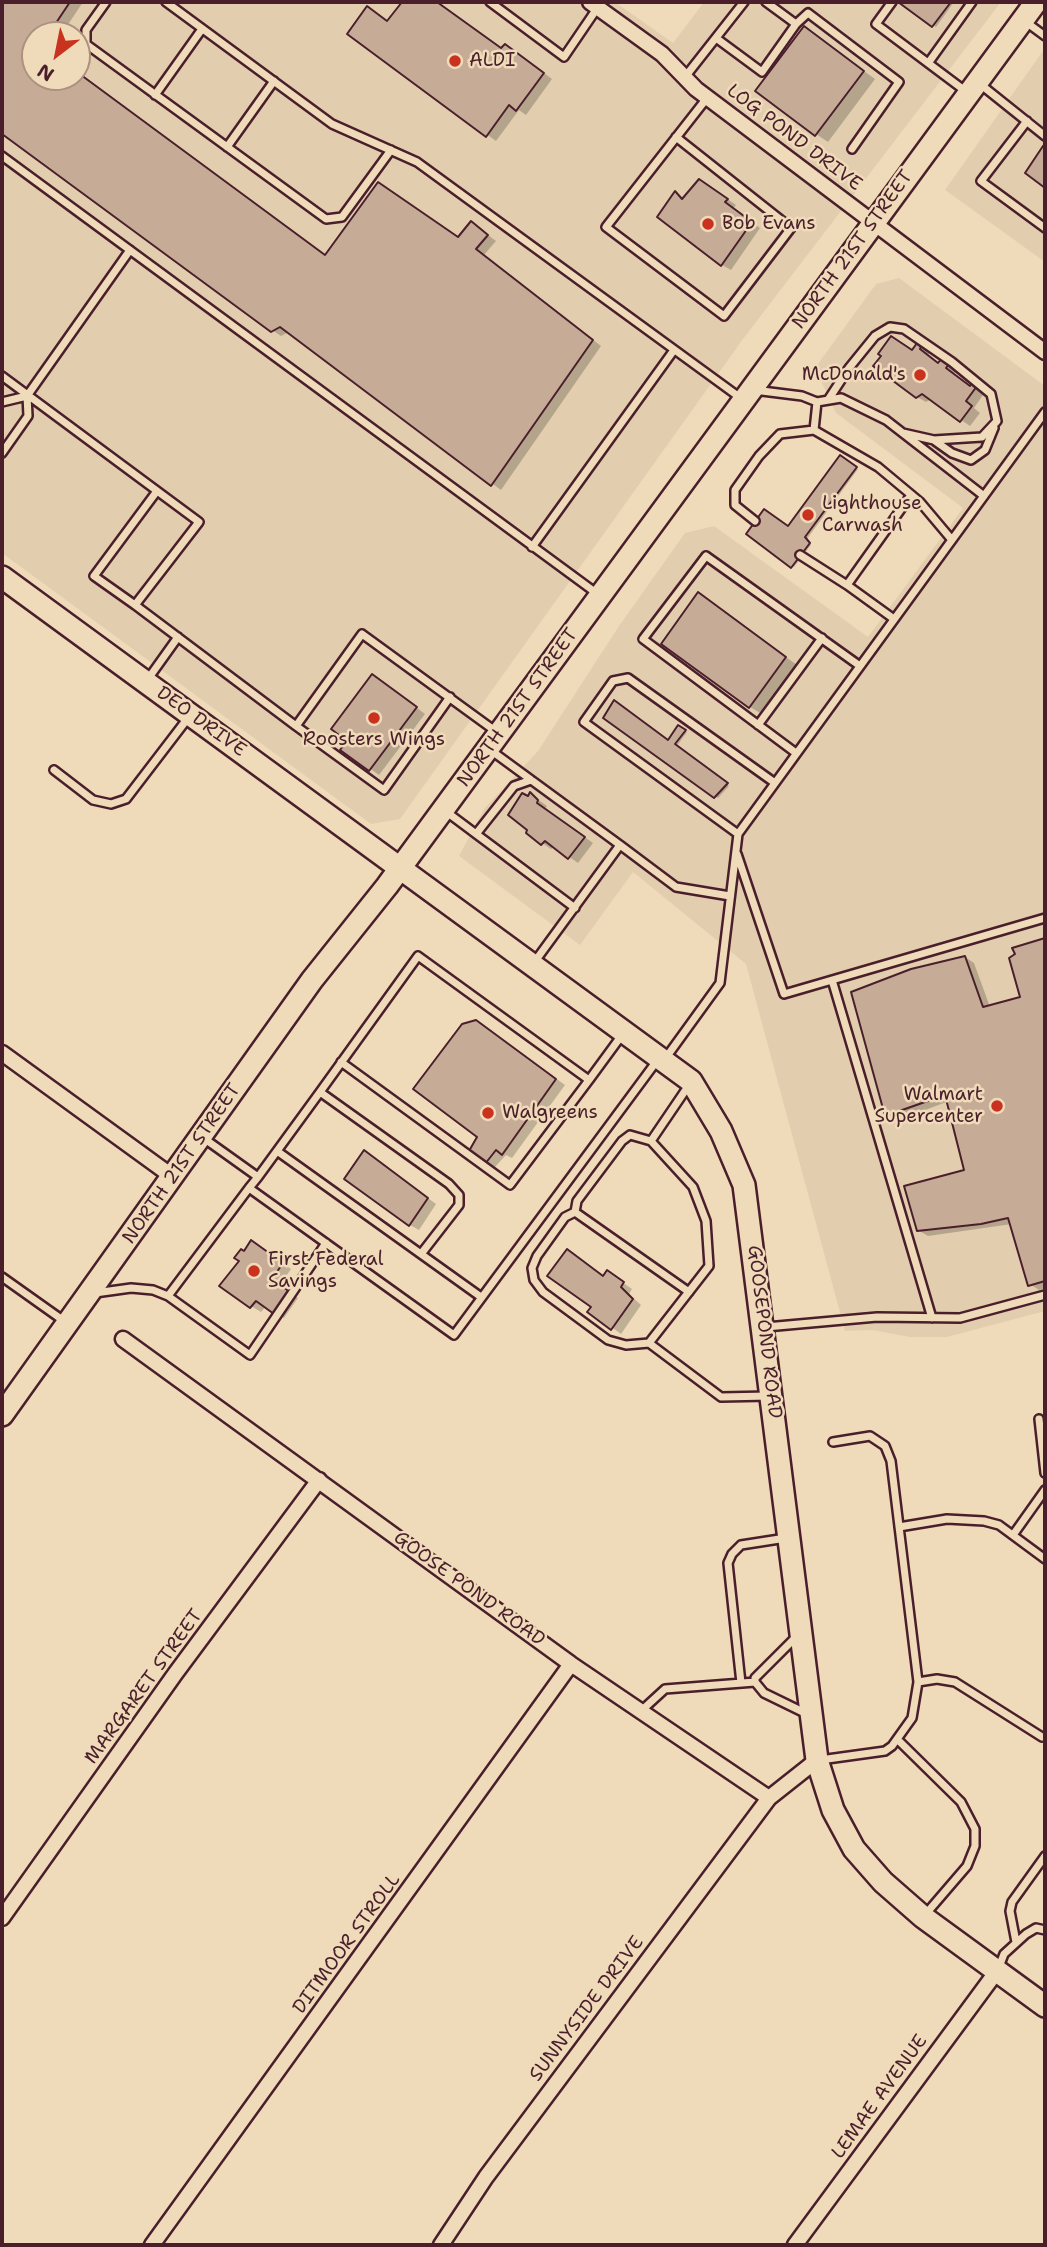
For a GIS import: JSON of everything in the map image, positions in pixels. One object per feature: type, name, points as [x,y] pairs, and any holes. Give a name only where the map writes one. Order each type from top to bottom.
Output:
[{"type":"street","name":"NORTH 21ST STREET","points":[[2,1415],[312,980],[443,810],[1036,2]]},
{"type":"street","name":"LOG POND DRIVE","points":[[594,5],[662,54],[707,97],[1045,352]]},
{"type":"street","name":"DEO DRIVE","points":[[2,577],[400,867]]},
{"type":"street","name":"GOOSEPOND ROAD","points":[[400,867],[691,1082],[721,1131],[744,1185],[817,1760],[833,1811],[854,1849],[883,1882],[923,1917]]},
{"type":"street","points":[[2,1053],[173,1177]]},
{"type":"street","name":"GOOSE POND ROAD","points":[[123,1339],[571,1664],[769,1798]]},
{"type":"street","name":"MARGARET STREET","points":[[2,1918],[175,1674],[319,1480]]},
{"type":"street","name":"DITMOOR STROLL","points":[[152,2245],[571,1664]]},
{"type":"street","points":[[769,1798],[817,1760]]},
{"type":"street","name":"SUNNYSIDE DRIVE","points":[[441,2245],[486,2177],[769,1798]]},
{"type":"street","points":[[923,1917],[1045,2006]]},
{"type":"street","name":"LEMAE AVENUE","points":[[795,2245],[997,1971]]},
{"type":"lane","points":[[106,2],[86,30],[86,44],[326,219],[342,217],[391,150]]},
{"type":"lane","points":[[166,2],[332,124],[417,162],[674,349],[746,394],[802,396],[817,402],[841,398],[886,421],[984,496]]},
{"type":"lane","points":[[490,2],[564,57],[594,5]]},
{"type":"lane","points":[[685,77],[744,2]]},
{"type":"lane","points":[[766,2],[796,24]]},
{"type":"lane","points":[[892,2],[876,24],[929,62],[1027,121],[1045,136]]},
{"type":"lane","points":[[929,62],[972,2]]},
{"type":"lane","points":[[716,38],[762,72],[796,24],[808,13],[899,82],[852,149]]},
{"type":"lane","points":[[1023,20],[1045,36]]},
{"type":"lane","points":[[155,95],[202,29]]},
{"type":"lane","points":[[227,146],[274,81]]},
{"type":"lane","points":[[676,137],[791,229],[724,316],[606,226],[707,97]]},
{"type":"lane","points":[[1027,121],[981,181],[1045,228]]},
{"type":"lane","points":[[2,156],[600,596]]},
{"type":"lane","points":[[2,453],[28,416],[27,396],[130,250]]},
{"type":"lane","points":[[828,400],[875,336],[890,327],[904,329],[952,362],[991,394],[997,421],[985,450],[971,460],[952,453],[934,440]]},
{"type":"lane","points":[[532,547],[674,349]]},
{"type":"lane","points":[[2,376],[199,522],[135,605]]},
{"type":"lane","points":[[2,402],[27,396]]},
{"type":"lane","points":[[814,430],[817,402]]},
{"type":"lane","points":[[250,1188],[454,1335],[720,983],[738,834],[1045,412]]},
{"type":"lane","points":[[903,433],[934,440],[982,437],[996,424]]},
{"type":"lane","points":[[755,521],[734,505],[735,491],[759,456],[780,434],[814,430],[878,467],[911,495],[952,540]]},
{"type":"lane","points":[[157,491],[94,576],[384,790],[450,697]]},
{"type":"lane","points":[[847,585],[911,495]]},
{"type":"lane","points":[[800,555],[894,619]]},
{"type":"lane","points":[[796,753],[643,639],[706,556],[860,666]]},
{"type":"lane","points":[[296,726],[362,634],[450,697],[531,780],[676,887],[730,896]]},
{"type":"lane","points":[[146,682],[178,637]]},
{"type":"lane","points":[[758,725],[822,638]]},
{"type":"lane","points":[[738,834],[584,722],[612,681],[628,678],[775,783]]},
{"type":"lane","points":[[54,770],[93,800],[111,804],[126,799],[191,715]]},
{"type":"lane","points":[[476,834],[514,786],[531,780]]},
{"type":"lane","points":[[443,810],[575,908]]},
{"type":"lane","points":[[533,965],[620,845]]},
{"type":"lane","points":[[735,850],[784,994],[1045,918]]},
{"type":"lane","points":[[168,1296],[418,956],[590,1080]]},
{"type":"lane","points":[[832,980],[932,1318]]},
{"type":"lane","points":[[341,1062],[510,1185],[624,1032]]},
{"type":"lane","points":[[651,1141],[691,1082]]},
{"type":"lane","points":[[320,1092],[449,1184],[459,1195],[459,1205],[421,1254]]},
{"type":"lane","points":[[575,1212],[576,1201],[622,1141],[630,1135],[651,1141],[693,1187],[706,1221],[709,1266],[649,1343]]},
{"type":"lane","points":[[201,1137],[258,1177]]},
{"type":"lane","points":[[277,1151],[481,1297]]},
{"type":"lane","points":[[575,1212],[689,1292]]},
{"type":"lane","points":[[575,1212],[565,1217],[537,1256],[532,1268],[534,1280],[543,1292],[608,1340],[626,1345],[649,1343],[721,1397],[772,1396]]},
{"type":"lane","points":[[89,1294],[131,1288],[153,1290],[168,1296],[250,1356],[326,1243]]},
{"type":"lane","points":[[2,1278],[67,1324]]},
{"type":"lane","points":[[763,1327],[877,1317],[960,1318],[1045,1295]]},
{"type":"lane","points":[[1039,1419],[1045,1473]]},
{"type":"lane","points":[[817,1760],[884,1751],[898,1740],[912,1718],[918,1682],[891,1461],[885,1446],[870,1436],[833,1442]]},
{"type":"lane","points":[[1013,1535],[1045,1490]]},
{"type":"lane","points":[[899,1527],[968,1518],[999,1525],[1045,1559]]},
{"type":"lane","points":[[741,1683],[729,1563],[732,1554],[741,1545],[789,1538]]},
{"type":"lane","points":[[755,1682],[755,1678],[801,1632]]},
{"type":"lane","points":[[918,1682],[937,1679],[955,1682],[1042,1737]]},
{"type":"lane","points":[[641,1711],[664,1689],[755,1682]]},
{"type":"lane","points":[[755,1682],[764,1692],[812,1716]]},
{"type":"lane","points":[[898,1740],[961,1802],[975,1829],[975,1846],[967,1866],[923,1917]]},
{"type":"lane","points":[[1016,1942],[1010,1911],[1012,1902],[1045,1856]]},
{"type":"lane","points":[[997,1971],[1004,1954],[1016,1942],[1037,1928],[1045,1930]]},
{"type":"shaded area","points":[[2,2],[615,2],[673,43],[704,2],[1001,2],[743,339],[400,819],[371,824],[2,553]]},
{"type":"shaded area","points":[[1045,48],[1045,262],[945,190]]},
{"type":"shaded area","points":[[899,278],[1045,386],[1045,1311],[947,1337],[910,1337],[872,1330],[845,1331],[746,964],[633,872],[580,945],[459,856],[484,809],[538,751],[619,626],[685,533],[714,526],[868,637],[963,508],[836,413],[815,368],[876,284]]},
{"type":"building","points":[[2,2],[70,2],[57,21],[21,21],[21,91],[91,91],[91,82],[325,255],[378,182],[458,237],[471,221],[488,235],[476,249],[593,340],[491,486],[280,327],[271,332],[2,134]]},
{"type":"building","name":"ALDI","points":[[402,2],[437,2],[501,48],[505,44],[544,73],[516,111],[509,105],[486,137],[347,34],[367,6],[387,21]]},
{"type":"building","points":[[898,2],[951,2],[932,27]]},
{"type":"building","points":[[804,26],[864,71],[815,136],[755,91]]},
{"type":"building","points":[[1043,146],[1045,148],[1045,188],[1025,173]]},
{"type":"building","name":"Bob Evans","points":[[699,179],[728,199],[725,202],[752,222],[721,266],[657,217],[675,191],[682,199]]},
{"type":"building","name":"McDonald's","points":[[891,336],[912,350],[917,343],[920,349],[938,363],[941,359],[949,364],[946,368],[970,386],[972,383],[977,386],[966,401],[972,406],[960,422],[922,394],[916,398],[873,366]]},
{"type":"building","name":"Lighthouse Carwash","points":[[840,455],[857,467],[805,537],[810,543],[791,568],[746,534],[764,509],[788,526]]},
{"type":"building","points":[[698,592],[786,657],[749,708],[661,644]]},
{"type":"building","name":"Roosters Wings","points":[[372,674],[417,707],[369,771],[340,750],[347,741],[331,729]]},
{"type":"building","points":[[614,700],[668,740],[678,725],[686,730],[675,744],[728,783],[714,798],[603,718]]},
{"type":"building","points":[[530,792],[538,800],[537,803],[585,837],[568,859],[545,841],[541,845],[508,815],[522,793],[528,796]]},
{"type":"building","name":"Walmart Supercenter","points":[[1045,938],[1045,1281],[1028,1286],[1008,1218],[981,1224],[917,1231],[904,1186],[964,1170],[945,1095],[885,1116],[851,992],[911,969],[965,956],[983,1007],[1020,997],[1009,958],[1015,954],[1012,948]]},
{"type":"building","name":"Walgreens","points":[[476,1020],[556,1079],[502,1155],[496,1150],[485,1164],[469,1151],[477,1137],[413,1089],[462,1024]]},
{"type":"building","points":[[364,1150],[428,1198],[409,1226],[344,1179]]},
{"type":"building","name":"First Federal Savings","points":[[251,1240],[283,1263],[272,1279],[290,1292],[274,1314],[256,1301],[250,1308],[219,1286],[239,1261],[234,1258],[241,1249],[244,1251]]},
{"type":"building","points":[[567,1249],[603,1276],[607,1270],[624,1282],[621,1287],[633,1299],[611,1330],[587,1312],[591,1307],[547,1276]]},
{"type":"place","name":"ALDI","points":[[455,61]]},
{"type":"place","name":"Bob Evans","points":[[708,224]]},
{"type":"place","name":"McDonald's","points":[[920,375]]},
{"type":"place","name":"Lighthouse Carwash","points":[[808,515]]},
{"type":"place","name":"Roosters Wings","points":[[374,718]]},
{"type":"place","name":"Walmart Supercenter","points":[[997,1106]]},
{"type":"place","name":"Walgreens","points":[[488,1113]]},
{"type":"place","name":"First Federal Savings","points":[[254,1271]]}]
